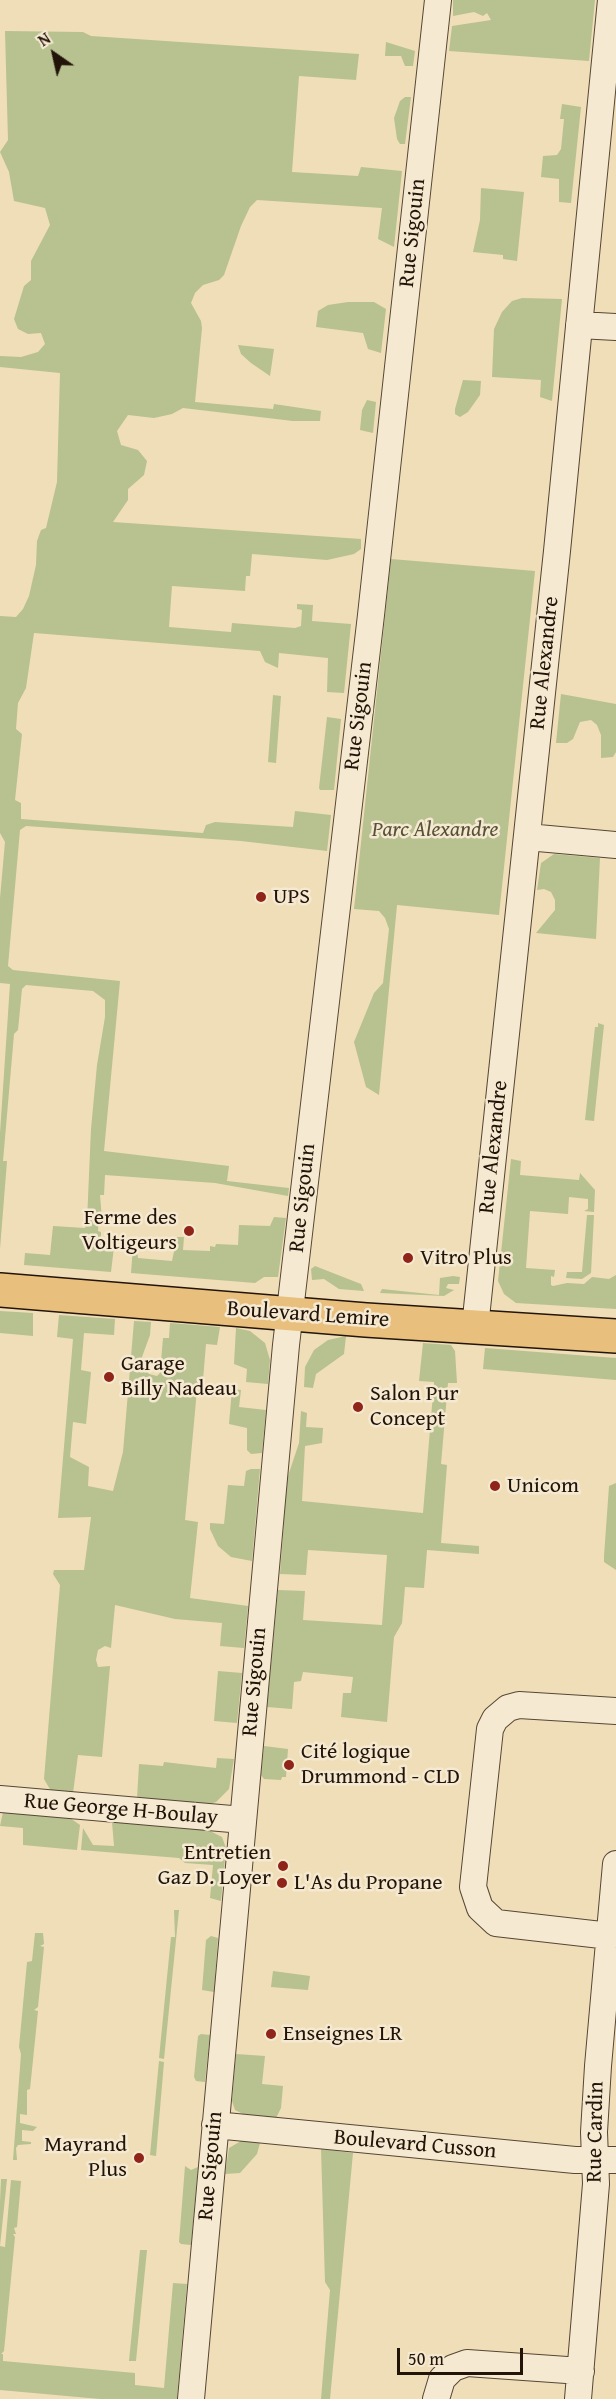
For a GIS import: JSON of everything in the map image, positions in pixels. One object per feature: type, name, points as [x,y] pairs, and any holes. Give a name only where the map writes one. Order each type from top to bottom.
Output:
[{"type":"main road","name":"Boulevard Lemire","points":[[0,1290],[616,1336]]},
{"type":"street","name":"Rue Sigouin","points":[[191,2399],[290,1313],[438,0]]},
{"type":"street","name":"Rue Alexandre","points":[[475,1327],[611,0]]},
{"type":"street","points":[[579,325],[616,327]]},
{"type":"street","points":[[527,837],[616,844]]},
{"type":"street","points":[[610,1936],[502,1925],[484,1914],[473,1887],[490,1732],[495,1719],[508,1708],[519,1705],[616,1711]]},
{"type":"street","name":"Rue George H-Boulay","points":[[0,1799],[243,1820]]},
{"type":"street","name":"Rue Cardin","points":[[578,2399],[596,2184],[605,2160],[598,2066],[616,1864]]},
{"type":"street","name":"Boulevard Cusson","points":[[215,2125],[605,2160]]},
{"type":"street","points":[[436,2399],[442,2379],[453,2368],[467,2363],[581,2371]]},
{"type":"green space","points":[[453,0],[595,0],[589,61],[449,51],[452,26],[491,20],[487,13],[483,16],[474,12],[453,16]]},
{"type":"green space","points":[[5,31],[83,32],[91,36],[359,54],[356,80],[299,76],[292,172],[358,176],[361,167],[402,171],[394,247],[378,239],[382,208],[257,200],[250,207],[241,226],[224,275],[219,280],[203,285],[195,293],[191,303],[201,321],[202,328],[195,402],[273,409],[274,404],[321,411],[320,421],[293,421],[183,408],[172,414],[154,418],[128,415],[117,431],[121,445],[138,450],[147,461],[144,475],[128,489],[128,500],[113,522],[361,539],[361,549],[354,554],[327,560],[252,554],[250,576],[246,576],[245,591],[172,586],[169,627],[231,632],[232,623],[295,628],[301,626],[302,610],[297,609],[297,604],[313,605],[312,621],[351,624],[344,693],[327,692],[328,658],[279,653],[278,668],[265,662],[260,651],[34,633],[26,688],[18,703],[16,729],[22,734],[15,800],[21,803],[21,819],[203,833],[206,825],[215,822],[293,827],[295,811],[331,815],[327,851],[241,841],[26,826],[20,830],[8,966],[13,970],[120,981],[104,1151],[229,1166],[227,1181],[289,1188],[288,1196],[215,1183],[105,1175],[104,1195],[100,1195],[102,1219],[99,1219],[98,1231],[101,1232],[101,1246],[114,1247],[111,1272],[24,1265],[25,1253],[50,1255],[53,1226],[85,1228],[87,1221],[91,1129],[97,1065],[105,1017],[105,1000],[93,991],[26,985],[22,989],[18,1030],[14,1034],[3,1161],[7,1161],[0,1249],[0,1133],[10,984],[0,983],[0,898],[5,842],[0,833],[0,616],[16,617],[23,609],[29,596],[36,565],[37,541],[41,530],[46,528],[57,482],[60,373],[0,367],[0,356],[21,357],[38,352],[45,344],[41,333],[28,334],[18,329],[14,319],[24,286],[31,280],[31,261],[50,225],[45,208],[14,201],[9,172],[0,152],[8,140]]},
{"type":"green space","points":[[386,42],[415,51],[413,66],[405,66],[401,56],[385,56]]},
{"type":"green space","points":[[405,97],[411,97],[405,144],[400,144],[394,118],[400,101]]},
{"type":"green space","points":[[562,104],[581,107],[571,203],[559,202],[559,179],[541,177],[543,156],[557,155],[561,149],[564,119],[560,119]]},
{"type":"green space","points":[[481,188],[524,192],[517,261],[503,259],[503,255],[473,252],[480,220]]},
{"type":"green space","points":[[522,298],[562,299],[552,401],[540,397],[541,380],[492,377],[494,329],[502,312],[512,301]]},
{"type":"green space","points":[[374,302],[386,309],[381,353],[368,349],[363,333],[316,327],[318,311],[328,305]]},
{"type":"green space","points":[[238,345],[274,349],[270,376],[241,354]]},
{"type":"green space","points":[[463,380],[481,381],[480,395],[468,412],[460,417],[455,414],[455,409]]},
{"type":"green space","points":[[367,400],[376,402],[373,433],[360,430],[362,410]]},
{"type":"green space","name":"Parc Alexandre","points":[[391,559],[535,571],[499,915],[397,905],[379,1095],[366,1087],[354,1042],[374,993],[383,983],[389,929],[385,918],[379,911],[354,909]]},
{"type":"green space","points":[[561,694],[616,704],[616,752],[613,757],[601,758],[601,735],[597,725],[591,720],[580,722],[573,739],[567,743],[556,743]]},
{"type":"green space","points":[[273,695],[281,696],[276,763],[268,762]]},
{"type":"green space","points":[[327,717],[341,719],[334,790],[320,790],[319,788]]},
{"type":"green space","points":[[554,854],[600,858],[596,939],[536,933],[555,910],[555,900],[551,892],[544,889],[537,890],[541,863]]},
{"type":"green space","points":[[598,1023],[604,1025],[594,1121],[585,1120],[595,1027],[598,1027]]},
{"type":"green space","points":[[511,1159],[521,1161],[520,1175],[579,1180],[580,1173],[595,1190],[594,1212],[584,1211],[588,1209],[588,1199],[569,1197],[568,1214],[530,1211],[526,1268],[555,1270],[554,1277],[551,1276],[553,1286],[567,1283],[584,1284],[592,1277],[609,1279],[616,1275],[616,1309],[516,1303],[504,1294],[498,1281]]},
{"type":"green space","points":[[587,1215],[594,1215],[591,1273],[582,1279],[566,1278],[567,1272],[582,1272]]},
{"type":"green space","points":[[274,1217],[286,1218],[278,1277],[264,1277],[255,1283],[131,1273],[133,1247],[136,1243],[138,1258],[172,1261],[177,1237],[184,1237],[183,1250],[210,1251],[210,1246],[215,1247],[216,1244],[238,1245],[239,1225],[270,1226]]},
{"type":"green space","points":[[315,1266],[361,1284],[364,1291],[339,1289],[324,1279],[312,1280],[311,1269]]},
{"type":"green space","points":[[460,1277],[459,1284],[448,1284],[446,1288],[454,1290],[444,1296],[380,1293],[382,1289],[439,1295],[440,1278]]},
{"type":"green space","points":[[0,1311],[33,1313],[33,1336],[0,1333]]},
{"type":"green space","points":[[59,1315],[115,1319],[114,1335],[84,1333],[81,1370],[91,1372],[86,1424],[73,1422],[70,1457],[89,1467],[88,1486],[113,1491],[123,1452],[134,1321],[151,1322],[150,1335],[142,1357],[143,1367],[149,1374],[157,1376],[160,1373],[163,1338],[169,1338],[170,1323],[220,1327],[217,1345],[206,1344],[203,1380],[198,1379],[185,1520],[198,1522],[190,1598],[248,1606],[244,1648],[220,1646],[222,1623],[175,1619],[115,1605],[111,1648],[105,1646],[98,1650],[96,1660],[98,1667],[110,1666],[102,1757],[78,1755],[73,1793],[51,1791],[44,1779],[60,1585],[53,1574],[54,1570],[84,1570],[91,1517],[58,1518],[73,1339],[57,1337]]},
{"type":"green space","points":[[236,1328],[250,1331],[265,1343],[270,1360],[268,1384],[246,1382],[247,1369],[234,1364]]},
{"type":"green space","points":[[346,1336],[344,1354],[316,1374],[313,1388],[304,1387],[305,1367],[314,1350],[328,1340]]},
{"type":"green space","points":[[423,1343],[451,1345],[455,1351],[457,1383],[448,1383],[441,1464],[447,1465],[441,1543],[479,1546],[479,1554],[427,1550],[424,1588],[405,1587],[402,1623],[394,1637],[387,1722],[341,1717],[343,1693],[351,1693],[353,1677],[303,1672],[301,1681],[294,1682],[292,1709],[267,1707],[278,1590],[305,1591],[303,1620],[382,1625],[387,1555],[308,1550],[306,1575],[280,1574],[287,1479],[299,1443],[301,1411],[307,1413],[306,1427],[323,1428],[322,1443],[305,1446],[302,1501],[423,1513],[434,1382],[419,1381]]},
{"type":"green space","points":[[485,1348],[616,1358],[616,1380],[483,1369]]},
{"type":"green space","points":[[232,1389],[241,1390],[239,1407],[266,1410],[262,1453],[251,1454],[247,1450],[247,1428],[229,1424]]},
{"type":"green space","points":[[260,1469],[252,1561],[231,1557],[218,1546],[210,1529],[210,1523],[224,1524],[228,1485],[244,1486],[246,1471]]},
{"type":"green space","points":[[616,1483],[616,1570],[604,1562],[604,1556],[609,1486]]},
{"type":"green space","points":[[218,1671],[242,1673],[237,1723],[214,1721]]},
{"type":"green space","points":[[264,1746],[288,1749],[286,1777],[282,1777],[281,1780],[264,1779],[261,1775]]},
{"type":"green space","points":[[217,1758],[234,1759],[229,1789],[216,1802],[207,1805],[137,1799],[139,1764],[163,1766],[164,1762],[216,1768]]},
{"type":"green space","points":[[3,1812],[70,1818],[80,1825],[77,1850],[23,1845],[23,1828],[0,1826]]},
{"type":"green space","points":[[112,1822],[208,1830],[222,1837],[226,1848],[221,1901],[210,1898],[213,1865],[185,1863],[179,1858],[81,1850],[83,1828],[93,1845],[114,1846]]},
{"type":"green space","points":[[174,1910],[179,1910],[164,2059],[159,2058],[171,1937],[175,1937]]},
{"type":"green space","points":[[35,1933],[43,1933],[44,1944],[40,1946],[44,1947],[38,2007],[34,2010],[38,2011],[30,2089],[27,2090],[27,2115],[20,2114],[20,2123],[37,2127],[33,2131],[22,2130],[22,2141],[31,2142],[31,2144],[18,2145],[17,2160],[13,2160],[21,2054],[19,2047],[27,1962],[32,1961]]},
{"type":"green space","points":[[211,1936],[218,1938],[214,1992],[202,1990],[206,1940]]},
{"type":"green space","points":[[273,1971],[310,1976],[308,1990],[271,1987]]},
{"type":"green space","points":[[210,2035],[205,2082],[196,2081],[194,2077],[198,2036]]},
{"type":"green space","points":[[236,2054],[265,2056],[262,2084],[283,2086],[281,2108],[276,2118],[245,2115],[235,2110],[232,2101]]},
{"type":"green space","points":[[159,2061],[164,2062],[156,2156],[150,2155]]},
{"type":"green space","points":[[241,2141],[260,2143],[257,2154],[240,2173],[225,2174],[229,2148]]},
{"type":"green space","points":[[321,2149],[353,2153],[330,2399],[321,2399],[330,2290],[325,2282]]},
{"type":"green space","points":[[185,2166],[191,2170],[198,2167],[191,2245],[179,2242]]},
{"type":"green space","points":[[1,2179],[7,2179],[0,2246]]},
{"type":"green space","points":[[11,2180],[21,2181],[17,2227],[14,2228],[16,2234],[13,2234],[15,2237],[4,2351],[1,2354],[3,2354],[3,2361],[135,2373],[135,2385],[164,2388],[173,2283],[187,2284],[177,2399],[100,2399],[0,2390],[0,2246],[5,2247]]},
{"type":"green space","points":[[140,2250],[147,2250],[136,2361],[129,2361]]},
{"type":"place","name":"UPS","points":[[261,897]]},
{"type":"place","name":"Ferme des Voltigeurs","points":[[189,1231]]},
{"type":"place","name":"Vitro Plus","points":[[408,1258]]},
{"type":"place","name":"Garage Billy Nadeau","points":[[109,1377]]},
{"type":"place","name":"Salon Pur Concept","points":[[358,1407]]},
{"type":"place","name":"Unicom","points":[[495,1486]]},
{"type":"place","name":"Cité logique Drummond - CLD","points":[[289,1765]]},
{"type":"place","name":"Entretien Gaz D. Loyer","points":[[283,1866]]},
{"type":"place","name":"L'As du Propane","points":[[282,1883]]},
{"type":"place","name":"Enseignes LR","points":[[271,2034]]},
{"type":"place","name":"Mayrand Plus","points":[[139,2158]]}]
